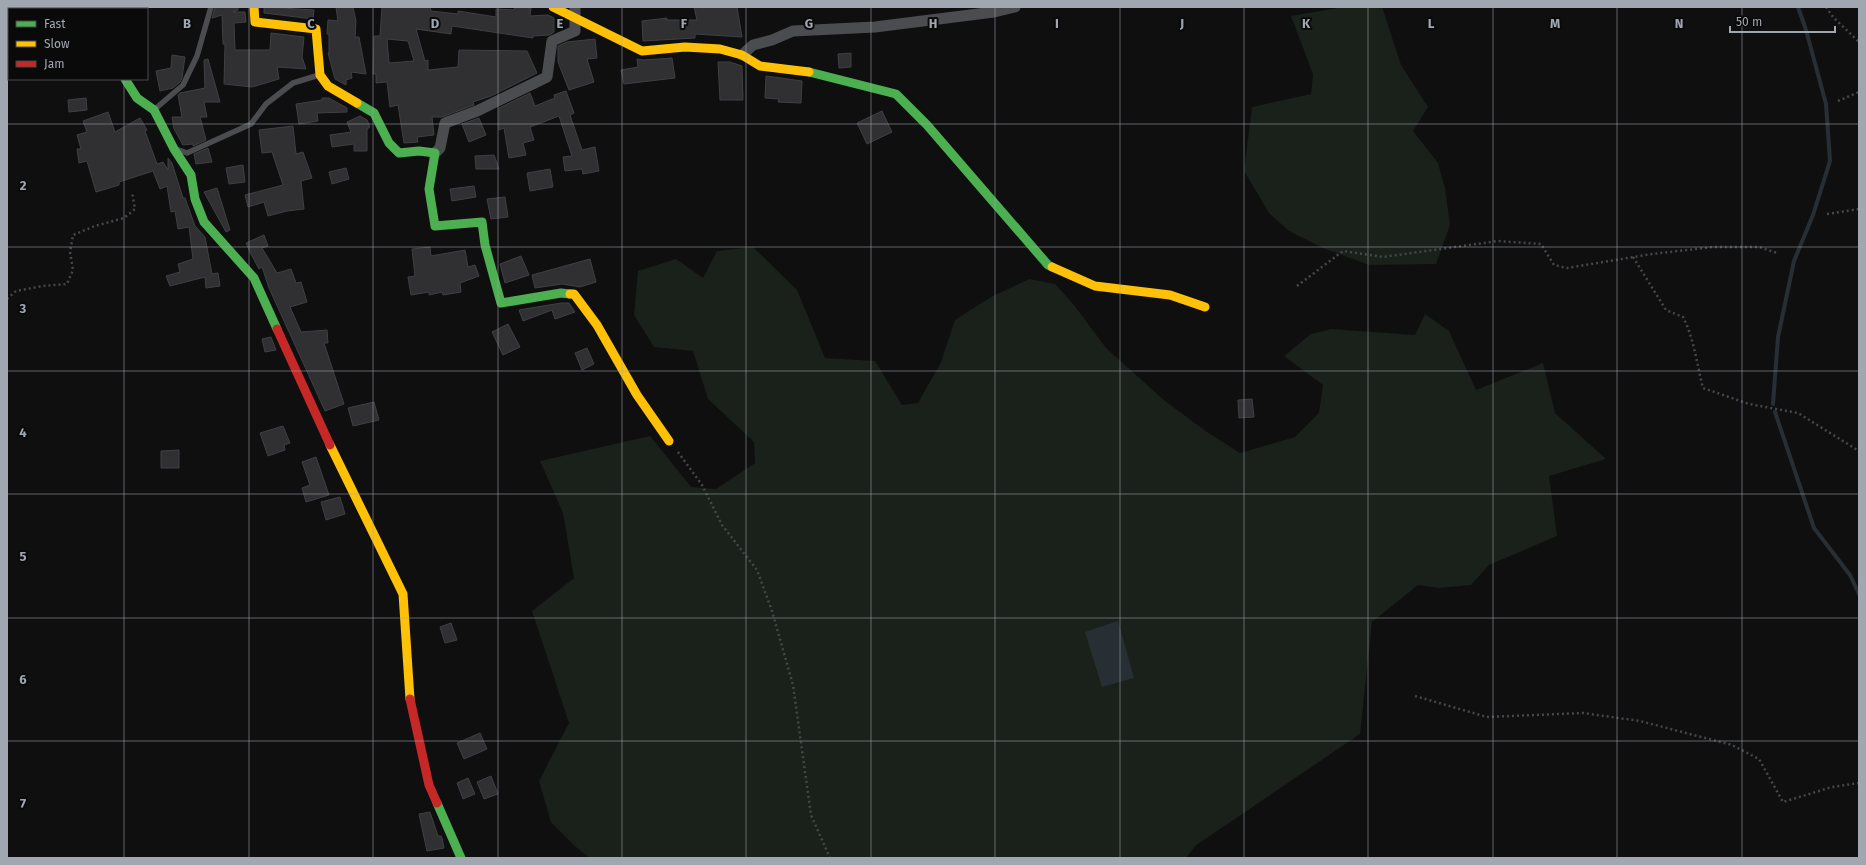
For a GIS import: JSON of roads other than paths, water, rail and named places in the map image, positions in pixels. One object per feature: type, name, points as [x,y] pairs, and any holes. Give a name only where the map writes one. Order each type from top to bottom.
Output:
[{"type":"street","points":[[254,7],[255,22],[316,29],[320,75],[328,86],[374,113],[389,143],[399,153],[419,151],[435,153]]},
{"type":"street","points":[[553,7],[642,51],[685,47],[720,49],[742,55],[760,66],[811,72],[860,84],[887,93],[896,94],[927,125],[1048,265],[1095,286],[1170,295],[1205,307]]},
{"type":"street","points":[[575,7],[575,31],[552,41],[548,77],[477,111],[445,123],[440,148],[435,153],[429,190],[435,226],[482,222],[485,245],[501,303],[560,293],[574,294],[597,325],[637,395],[669,441]]},
{"type":"street","points":[[742,55],[754,45],[772,40],[793,31],[875,27],[994,12],[1015,7]]},
{"type":"street","points":[[126,80],[136,98],[154,110],[174,149],[191,175],[195,199],[204,222],[254,278],[332,448],[403,594],[410,706],[429,785],[461,858]]},
{"type":"lane","points":[[154,110],[183,85],[197,56],[211,7]]},
{"type":"lane","points":[[174,149],[187,152],[251,124],[266,104],[293,83],[320,75]]},
{"type":"waterway","points":[[1773,404],[1778,337],[1794,261],[1813,215],[1830,161],[1826,104],[1806,30],[1798,7]]},
{"type":"waterway","points":[[1775,412],[1814,528],[1850,575],[1859,594]]}]
